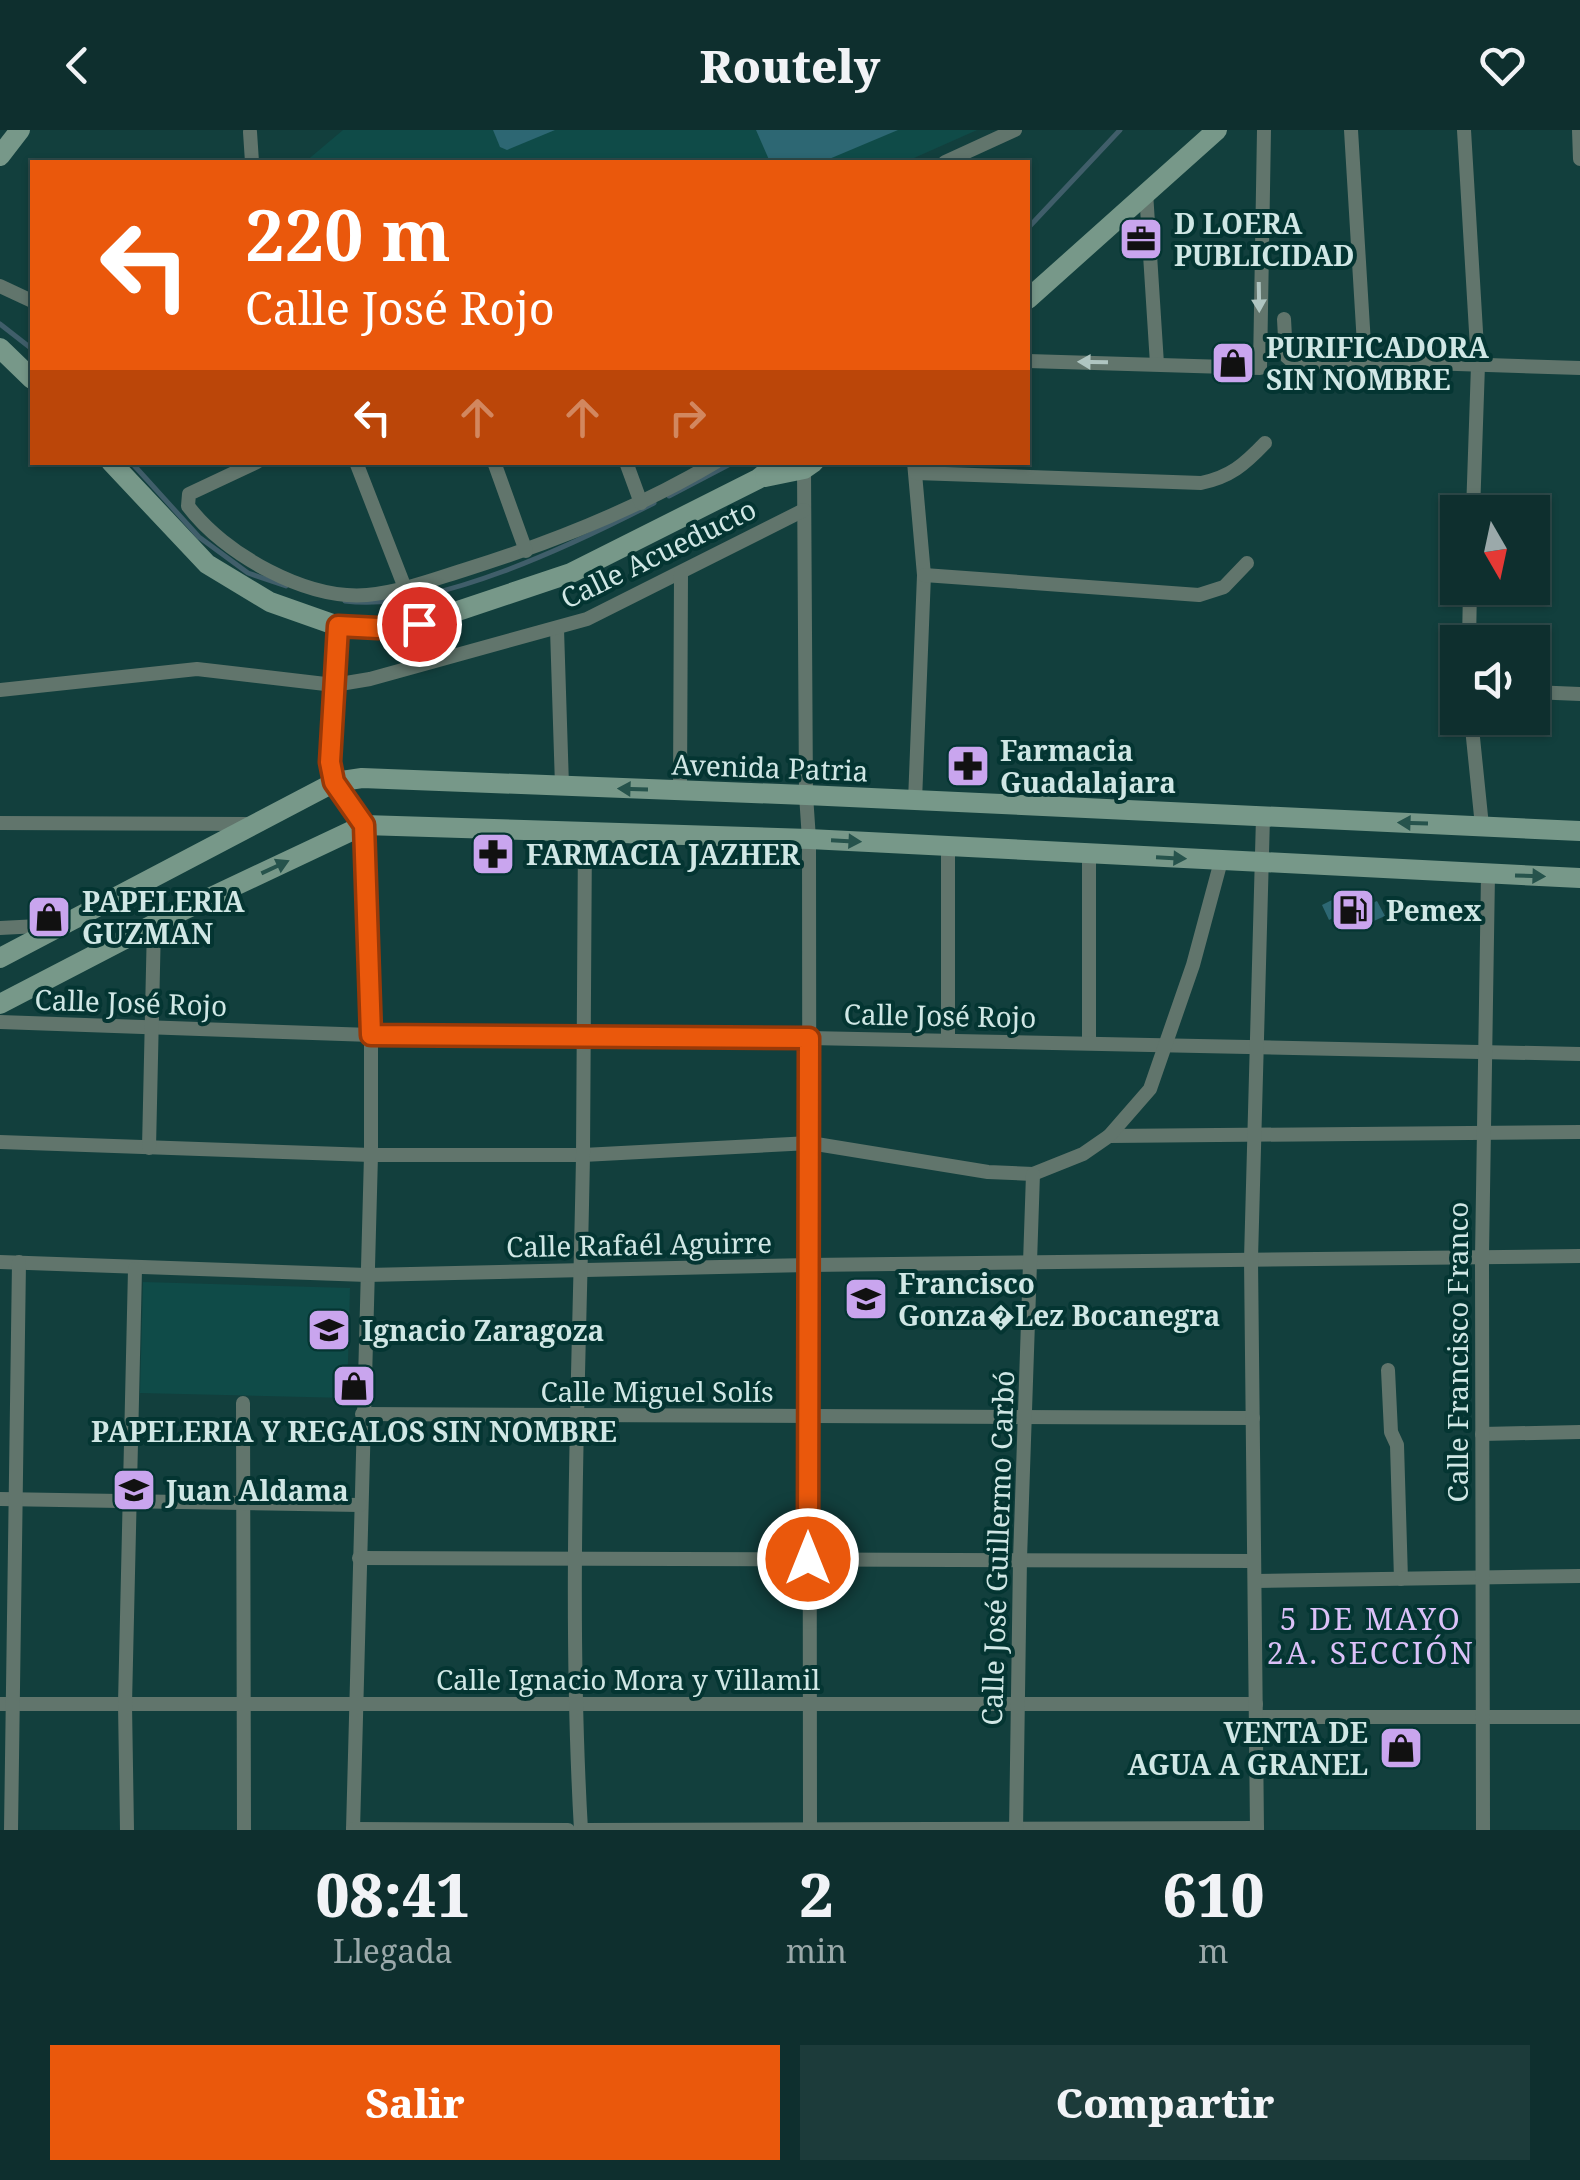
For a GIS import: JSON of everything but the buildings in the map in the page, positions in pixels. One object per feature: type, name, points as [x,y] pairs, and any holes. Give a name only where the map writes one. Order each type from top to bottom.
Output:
[{"type":"street","points":[[0,156],[20,130]]},
{"type":"street","points":[[949,160],[1015,130]]},
{"type":"street","points":[[1030,297],[1217,130]]},
{"type":"street","points":[[1030,361],[1260,368],[1264,130]]},
{"type":"street","points":[[1351,130],[1365,361]]},
{"type":"street","points":[[1464,130],[1478,365],[1474,495]]},
{"type":"street","points":[[1578,130],[1580,159]]},
{"type":"street","points":[[250,131],[252,160]]},
{"type":"street","points":[[1146,192],[1157,364]]},
{"type":"street","points":[[0,286],[30,299]]},
{"type":"street","points":[[1284,319],[1289,360],[1580,368]]},
{"type":"street","points":[[0,348],[30,377]]},
{"type":"street","points":[[915,801],[924,576],[915,468],[1200,482],[1221,479],[1240,470],[1265,443]]},
{"type":"street","points":[[114,465],[207,564],[270,602],[338,626],[378,628],[410,605],[526,550],[641,503],[711,465]]},
{"type":"street","points":[[250,465],[194,491],[187,499],[192,512],[232,550],[326,591],[410,605],[571,573],[758,479],[806,465],[810,1829]]},
{"type":"street","points":[[357,465],[410,605]]},
{"type":"street","points":[[495,465],[526,550]]},
{"type":"street","points":[[627,465],[641,503]]},
{"type":"street","points":[[758,479],[775,465]]},
{"type":"street","name":"Calle Acueducto","points":[[0,690],[197,669],[334,686],[558,629],[617,607],[804,510]]},
{"type":"street","points":[[924,576],[1198,595],[1224,587],[1247,563]]},
{"type":"street","points":[[680,791],[681,574]]},
{"type":"street","points":[[338,626],[330,762],[334,782],[364,825],[371,1035],[352,1830],[568,1830]]},
{"type":"street","points":[[558,629],[562,786]]},
{"type":"street","points":[[1550,692],[1579,693]]},
{"type":"street","points":[[1473,735],[1482,826]]},
{"type":"street","name":"Avenida Patria","points":[[0,958],[334,782],[362,778],[1580,832]]},
{"type":"street","points":[[585,831],[574,1558],[574,1704],[583,1830],[1257,1829],[1251,1259],[1263,818]]},
{"type":"street","points":[[0,823],[254,824]]},
{"type":"street","points":[[0,1004],[154,924],[364,825],[810,839],[1580,878]]},
{"type":"street","points":[[948,846],[948,1040]]},
{"type":"street","points":[[1089,854],[1090,1043]]},
{"type":"street","points":[[0,1142],[371,1155],[583,1156],[810,1143],[988,1172],[1033,1174],[1083,1154],[1109,1136],[1150,1089],[1193,965],[1221,861]]},
{"type":"street","name":"Calle Francisco Franco","points":[[1483,1830],[1482,1256],[1488,874]]},
{"type":"street","points":[[0,928],[64,924]]},
{"type":"street","points":[[149,1148],[154,924]]},
{"type":"street","name":"Calle José Rojo","points":[[0,1022],[371,1035],[948,1040],[1580,1054]]},
{"type":"street","points":[[1109,1136],[1580,1132]]},
{"type":"street","name":"Calle José Guillermo Carbó","points":[[1016,1829],[1020,1559],[1033,1174]]},
{"type":"street","name":"Calle Rafaél Aguirre","points":[[0,1262],[367,1275],[808,1265],[1580,1256]]},
{"type":"street","points":[[11,1830],[6,1704],[7,1500],[19,1262]]},
{"type":"street","points":[[128,1830],[126,1704],[135,1269]]},
{"type":"street","points":[[1388,1370],[1392,1432],[1398,1445],[1400,1579]]},
{"type":"street","points":[[243,1403],[244,1830]]},
{"type":"street","name":"Calle Miguel Solís","points":[[362,1414],[1253,1418]]},
{"type":"street","points":[[1482,1434],[1580,1432]]},
{"type":"street","points":[[7,1500],[360,1505]]},
{"type":"street","points":[[359,1558],[1254,1561]]},
{"type":"street","points":[[1255,1581],[1580,1576]]},
{"type":"street","name":"Calle Ignacio Mora y Villamil","points":[[6,1704],[1018,1704],[1482,1718],[1580,1717]]},
{"type":"shaded area","points":[[343,130],[977,130],[910,160],[307,160]]},
{"type":"shaded area","points":[[143,1282],[350,1288],[347,1398],[140,1393]]},
{"type":"waterway","points":[[1030,226],[1120,130]]},
{"type":"waterway","points":[[0,324],[30,347]]},
{"type":"waterway","points":[[134,465],[199,537],[248,573],[286,586]]},
{"type":"waterway","points":[[669,496],[728,465]]},
{"type":"waterway","points":[[345,601],[380,602],[460,586],[545,555],[654,503]]},
{"type":"place","name":"D LOERA PUBLICIDAD","points":[[1141,239]]},
{"type":"place","name":"PURIFICADORA SIN NOMBRE","points":[[1233,363]]},
{"type":"place","name":"Farmacia Guadalajara","points":[[968,766]]},
{"type":"place","name":"FARMACIA JAZHER","points":[[493,854]]},
{"type":"place","name":"Pemex","points":[[1353,910]]},
{"type":"place","name":"PAPELERIA GUZMAN","points":[[49,917]]},
{"type":"place","name":"Francisco Gonza�Lez Bocanegra","points":[[866,1299]]},
{"type":"place","name":"Ignacio Zaragoza","points":[[329,1330]]},
{"type":"place","name":"PAPELERIA Y REGALOS SIN NOMBRE","points":[[354,1386]]},
{"type":"place","name":"Juan Aldama","points":[[134,1490]]},
{"type":"place","name":"VENTA DE AGUA A GRANEL","points":[[1401,1748]]},
{"type":"district","name":"5 DE MAYO 2A. SECCIÓN","points":[[1371,1635]]},
{"type":"route","points":[[419,624],[338,626],[330,762],[334,782],[364,825],[371,1035],[809,1038],[808,1559]]}]
